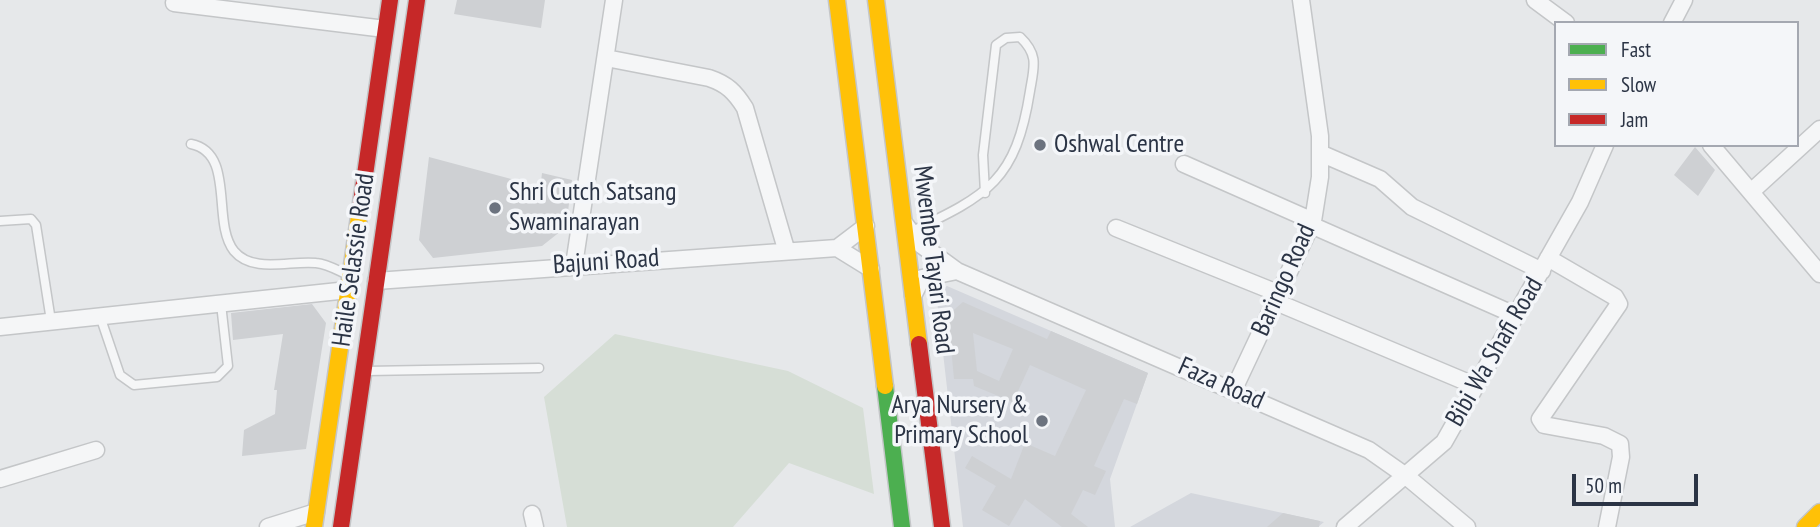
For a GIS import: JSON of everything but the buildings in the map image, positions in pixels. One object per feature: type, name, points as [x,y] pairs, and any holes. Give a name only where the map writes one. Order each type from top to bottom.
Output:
[{"type":"main road","name":"Haile Selassie Road","points":[[315,519],[390,0]]},
{"type":"main road","name":"Haile Selassie Road","points":[[341,527],[417,0]]},
{"type":"main road","name":"Mwembe Tayari Road","points":[[838,0],[867,86],[907,226],[913,298],[902,366],[902,527]]},
{"type":"main road","name":"Mwembe Tayari Road","points":[[876,0],[867,86],[866,226],[871,268],[902,366],[942,527]]},
{"type":"main road","points":[[341,336],[369,335]]},
{"type":"main road","points":[[1805,527],[1820,512]]},
{"type":"street","points":[[574,265],[614,0]]},
{"type":"street","name":"Baringo Road","points":[[1234,389],[1312,223],[1320,177],[1320,153],[1301,0]]},
{"type":"street","points":[[1535,0],[1563,21]]},
{"type":"street","points":[[1673,21],[1684,0]]},
{"type":"street","points":[[174,3],[385,29]]},
{"type":"street","points":[[606,58],[709,78],[723,83],[735,92],[745,108],[786,249]]},
{"type":"street","points":[[1752,191],[1820,129]]},
{"type":"street","name":"Bibi Wa Shafi Road","points":[[1345,527],[1444,442],[1580,202],[1604,147]]},
{"type":"street","points":[[1713,147],[1820,274]]},
{"type":"street","points":[[1320,153],[1380,179],[1412,207],[1615,297],[1619,304],[1540,419],[1544,425],[1604,436],[1620,444],[1621,457],[1607,527]]},
{"type":"street","points":[[1184,164],[1515,315]]},
{"type":"street","points":[[866,226],[837,248],[871,268]]},
{"type":"street","name":"Faza Road","points":[[907,226],[920,244],[957,271],[1234,389],[1369,450],[1406,476],[1467,527]]},
{"type":"street","points":[[1116,228],[1476,386]]},
{"type":"street","name":"Bajuni Road","points":[[376,281],[786,249],[837,248]]},
{"type":"street","points":[[913,298],[922,278],[957,271]]},
{"type":"street","points":[[0,327],[221,303],[349,283]]},
{"type":"street","points":[[0,479],[96,450]]},
{"type":"street","points":[[268,527],[315,519]]},
{"type":"lane","points":[[907,226],[985,193],[1017,150],[1035,66],[1032,48],[1020,37],[1006,38],[996,45],[983,155],[985,193]]},
{"type":"lane","points":[[191,144],[202,146],[216,163],[225,234],[241,257],[262,264],[316,263],[349,283]]},
{"type":"lane","points":[[0,221],[31,219],[36,225],[51,321]]},
{"type":"lane","points":[[100,316],[120,375],[134,385],[216,377],[228,366],[221,303]]},
{"type":"lane","points":[[363,371],[538,368]]},
{"type":"shaded area","name":"Arya Nursery & Primary School","points":[[947,286],[1148,373],[1110,479],[1115,527],[963,527],[936,292]]},
{"type":"shaded area","points":[[615,334],[788,371],[863,408],[874,494],[789,463],[733,527],[567,527],[544,397]]},
{"type":"shaded area","points":[[1191,493],[1324,522],[1318,527],[1130,527]]},
{"type":"traffic: fast","points":[[885,386],[902,527]]},
{"type":"traffic: slow","points":[[837,0],[885,386]]},
{"type":"traffic: slow","points":[[876,0],[919,344]]},
{"type":"traffic: slow","points":[[314,527],[360,210]]},
{"type":"traffic: slow","points":[[1805,527],[1820,512]]},
{"type":"traffic: jam","points":[[360,210],[390,0]]},
{"type":"traffic: jam","points":[[341,527],[417,0]]},
{"type":"traffic: jam","points":[[919,344],[942,527]]},
{"type":"place","name":"Oshwal Centre","points":[[1040,145]]},
{"type":"place","name":"Shri Cutch Satsang Swaminarayan","points":[[495,208]]},
{"type":"place","name":"Arya Nursery & Primary School","points":[[1042,421]]}]
